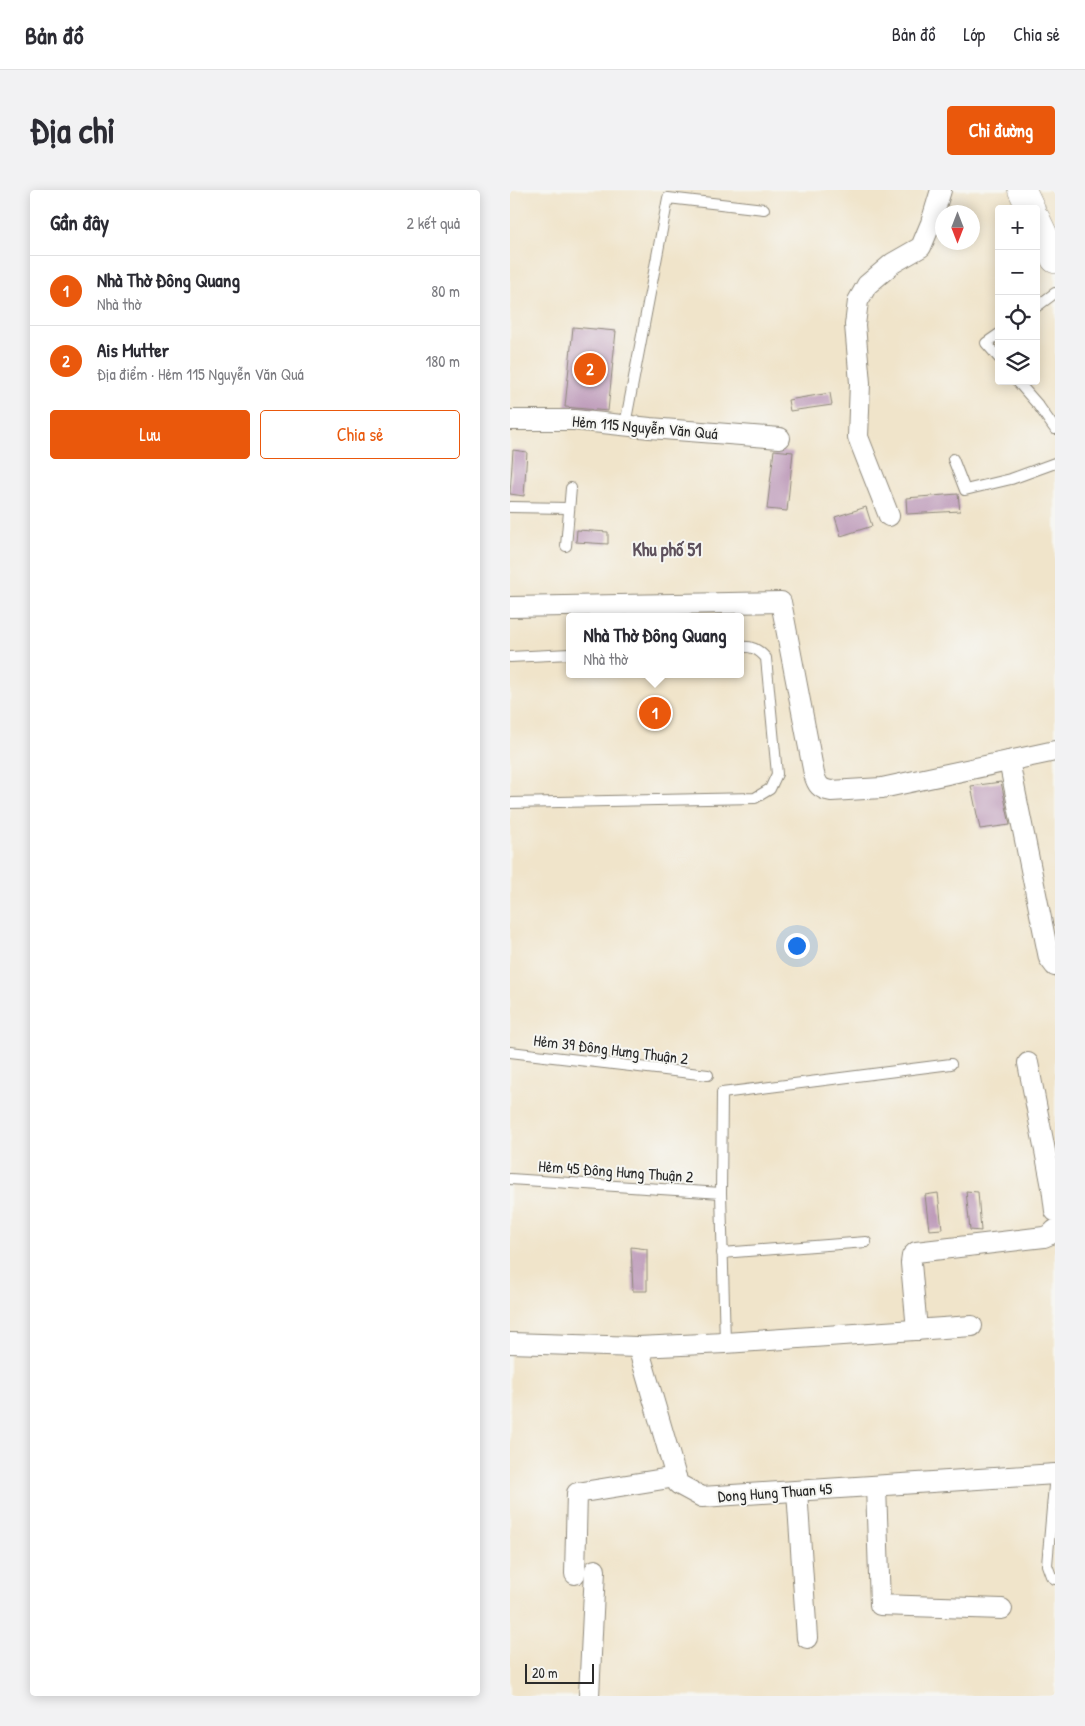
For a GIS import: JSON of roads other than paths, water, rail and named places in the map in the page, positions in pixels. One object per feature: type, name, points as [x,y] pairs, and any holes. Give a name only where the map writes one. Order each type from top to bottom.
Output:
[{"type":"street","points":[[889,516],[858,437],[860,383],[855,325],[858,301],[867,285],[893,263],[922,247],[941,190]]},
{"type":"street","points":[[1022,190],[1029,205]]},
{"type":"street","points":[[1040,227],[1055,259]]},
{"type":"street","name":"Hẻm 115 Nguyễn Văn Quá","points":[[510,420],[574,420],[780,438]]},
{"type":"street","points":[[510,607],[781,602],[816,784],[824,790],[882,788],[1055,751]]},
{"type":"street","points":[[1009,761],[1049,958],[1055,966]]},
{"type":"street","points":[[1028,1063],[1054,1187],[1055,1211]]},
{"type":"street","points":[[917,1330],[911,1263],[912,1256],[916,1252],[1044,1237],[1055,1230]]},
{"type":"street","points":[[510,1344],[638,1347],[972,1326]]},
{"type":"street","points":[[575,1574],[577,1493],[676,1477],[638,1347]]},
{"type":"street","name":"Dong Hung Thuan 45","points":[[676,1477],[678,1484],[702,1497],[1055,1474]]},
{"type":"street","points":[[876,1486],[880,1605],[1002,1609]]},
{"type":"street","points":[[797,1491],[807,1638]]},
{"type":"street","points":[[589,1696],[595,1570]]},
{"type":"lane","points":[[625,424],[668,198],[764,209]]},
{"type":"lane","points":[[1040,304],[1055,293]]},
{"type":"lane","points":[[995,337],[986,343],[995,353]]},
{"type":"lane","points":[[1020,385],[1055,429]]},
{"type":"lane","points":[[953,458],[965,490],[1011,479],[1055,463]]},
{"type":"lane","points":[[566,546],[571,488]]},
{"type":"lane","points":[[510,507],[568,508]]},
{"type":"lane","points":[[510,803],[755,798],[770,788],[777,774],[766,658],[760,651],[750,646],[744,646]]},
{"type":"lane","points":[[510,657],[566,654]]},
{"type":"lane","name":"Hẻm 39 Đông Hưng Thuận 2","points":[[510,1052],[708,1075]]},
{"type":"lane","points":[[725,1343],[721,1193],[722,1093],[951,1064]]},
{"type":"lane","name":"Hẻm 45 Đông Hưng Thuận 2","points":[[510,1179],[721,1193]]},
{"type":"lane","points":[[722,1252],[866,1242]]},
{"type":"lane","points":[[1055,1474],[1047,1565],[1050,1576],[1055,1579]]},
{"type":"place","name":"Ais Mutter","points":[[590,369]]},
{"type":"place","name":"Nhà Thờ Đông Quang","points":[[655,713]]},
{"type":"district","name":"Khu phố 51","points":[[667,549]]}]
